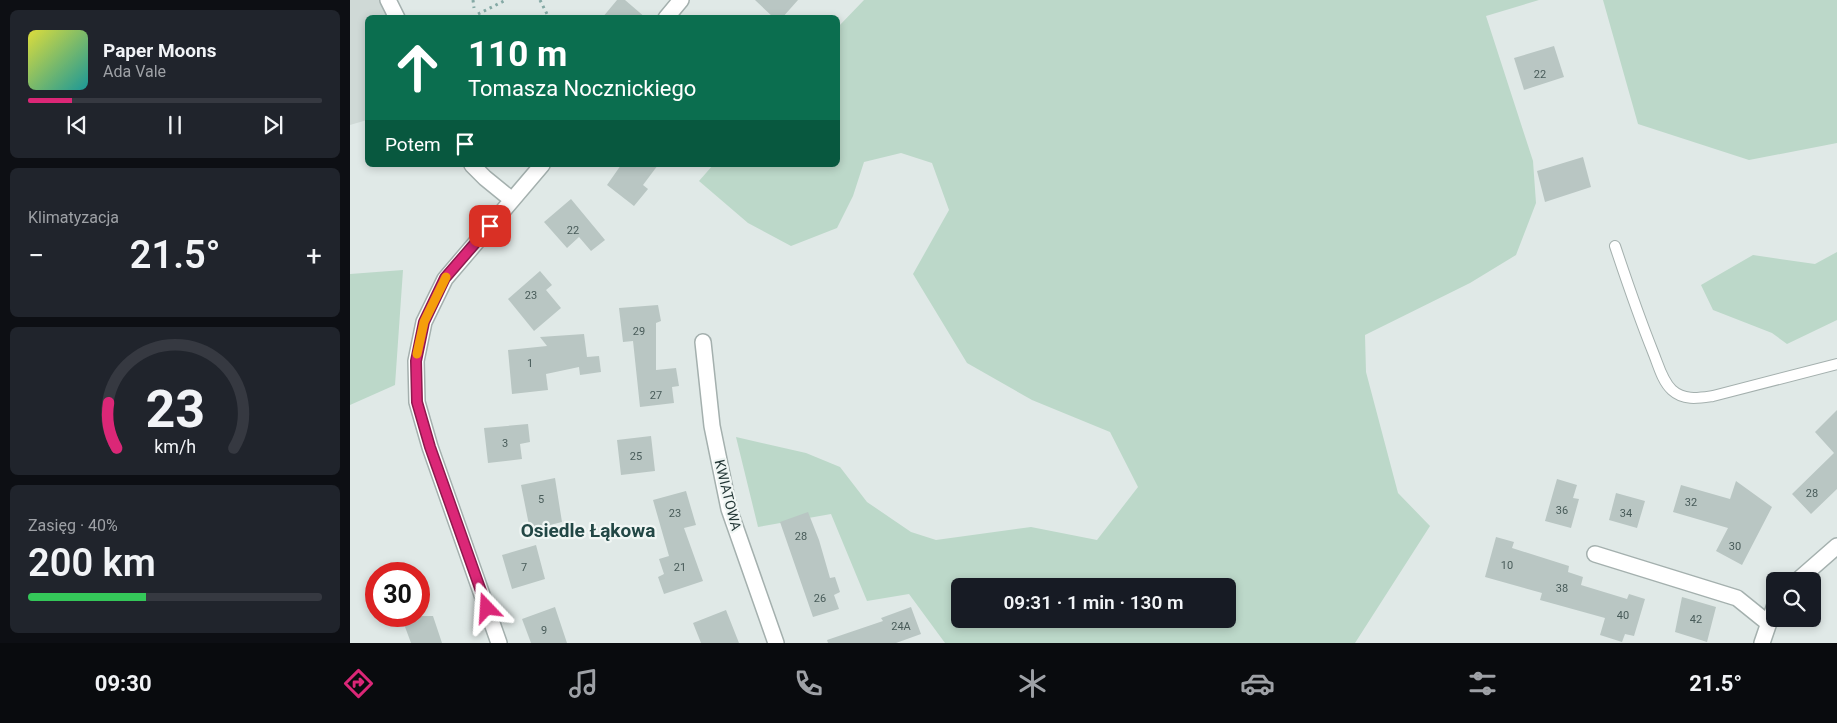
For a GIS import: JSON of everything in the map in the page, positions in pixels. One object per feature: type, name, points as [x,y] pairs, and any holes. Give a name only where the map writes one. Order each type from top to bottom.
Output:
[{"type":"street","points":[[388,0],[396,15]]},
{"type":"street","points":[[668,15],[681,0]]},
{"type":"street","points":[[474,167],[512,200]]},
{"type":"street","points":[[499,643],[430,447],[417,402],[416,361],[424,322],[445,278],[540,167]]},
{"type":"street","name":"KWIATOWA","points":[[703,342],[712,426],[728,509],[776,643]]},
{"type":"street","points":[[1807,572],[1837,546]]},
{"type":"street","points":[[1595,554],[1737,598],[1766,621]]},
{"type":"street","points":[[1762,643],[1767,627]]},
{"type":"lane","points":[[1615,246],[1637,311],[1664,378],[1672,390],[1682,396],[1695,398],[1713,396],[1837,364]]},
{"type":"path","points":[[473,0],[474,8]]},
{"type":"path","points":[[478,14],[506,0]]},
{"type":"path","points":[[540,0],[548,15]]},
{"type":"shaded area","points":[[350,0],[379,0],[387,15],[365,15],[365,121],[350,125]]},
{"type":"green space","points":[[864,0],[1539,0],[1486,16],[1533,161],[1536,203],[1516,255],[1470,283],[1365,335],[1366,372],[1398,493],[1430,526],[1355,643],[945,643],[909,594],[867,601],[831,514],[758,527],[736,437],[806,453],[840,467],[867,502],[911,532],[936,540],[1031,527],[1097,540],[1138,487],[1110,432],[1032,400],[967,363],[913,274],[949,210],[932,163],[901,153],[864,162],[853,196],[837,228],[791,246],[748,223],[699,181],[711,167],[840,167],[840,25]]},
{"type":"green space","points":[[1603,0],[1837,0],[1837,143],[1749,160],[1638,124]]},
{"type":"green space","points":[[1837,252],[1837,320],[1787,344],[1772,333],[1713,310],[1701,285],[1753,255],[1815,264]]},
{"type":"green space","points":[[403,270],[395,385],[350,405],[350,274]]},
{"type":"building","points":[[617,0],[625,0],[642,15],[604,15]]},
{"type":"building","points":[[755,0],[798,0],[785,15],[771,15]]},
{"type":"building","points":[[1554,46],[1564,77],[1524,90],[1514,58]]},
{"type":"building","points":[[1583,157],[1591,187],[1545,202],[1537,171]]},
{"type":"building","points":[[620,167],[656,167],[643,185],[648,189],[634,206],[607,185]]},
{"type":"building","points":[[571,199],[605,240],[591,251],[579,237],[567,248],[544,222]]},
{"type":"building","points":[[540,271],[552,285],[546,290],[561,308],[534,331],[508,299]]},
{"type":"building","points":[[658,305],[661,321],[656,323],[656,370],[676,368],[679,386],[672,387],[674,403],[640,407],[633,341],[623,342],[619,308]]},
{"type":"building","points":[[584,334],[587,357],[599,356],[601,372],[580,375],[579,367],[546,374],[548,390],[512,394],[508,350],[547,346],[540,337]]},
{"type":"building","points":[[1837,410],[1837,489],[1811,514],[1792,494],[1834,453],[1815,432]]},
{"type":"building","points":[[528,424],[530,442],[520,444],[522,459],[488,463],[484,428]]},
{"type":"building","points":[[651,436],[655,471],[621,475],[617,440]]},
{"type":"building","points":[[555,478],[562,522],[530,530],[521,485]]},
{"type":"building","points":[[1557,479],[1577,485],[1573,498],[1579,499],[1571,528],[1545,521]]},
{"type":"building","points":[[1736,481],[1772,507],[1742,565],[1716,551],[1728,528],[1673,512],[1681,485],[1730,499]]},
{"type":"building","points":[[686,491],[696,525],[684,528],[703,581],[664,594],[658,577],[664,574],[659,559],[669,556],[653,500]]},
{"type":"building","points":[[1616,493],[1645,501],[1637,528],[1609,520]]},
{"type":"building","points":[[808,512],[819,540],[830,578],[835,577],[840,592],[834,595],[839,609],[813,617],[780,522]]},
{"type":"building","points":[[1496,537],[1514,542],[1512,548],[1569,566],[1568,572],[1583,577],[1581,585],[1627,599],[1629,594],[1645,599],[1634,636],[1625,634],[1622,642],[1600,635],[1605,618],[1540,600],[1542,593],[1485,577]]},
{"type":"building","points":[[536,545],[545,579],[512,589],[502,555]]},
{"type":"building","points":[[1682,597],[1716,607],[1707,642],[1675,632]]},
{"type":"building","points":[[555,607],[567,643],[531,643],[522,619]]},
{"type":"building","points":[[911,607],[921,634],[896,643],[828,643],[827,640],[883,621],[881,618]]},
{"type":"building","points":[[726,610],[739,643],[701,643],[693,623]]},
{"type":"building","points":[[430,616],[433,616],[442,643],[411,643],[405,627],[430,627]]},
{"type":"slow traffic","points":[[417,354],[424,322],[446,277]]},
{"type":"district","name":"Osiedle Łąkowa","points":[[588,530]]},
{"type":"route","points":[[487,608],[430,447],[417,402],[416,361],[424,322],[445,278],[490,226]]}]
